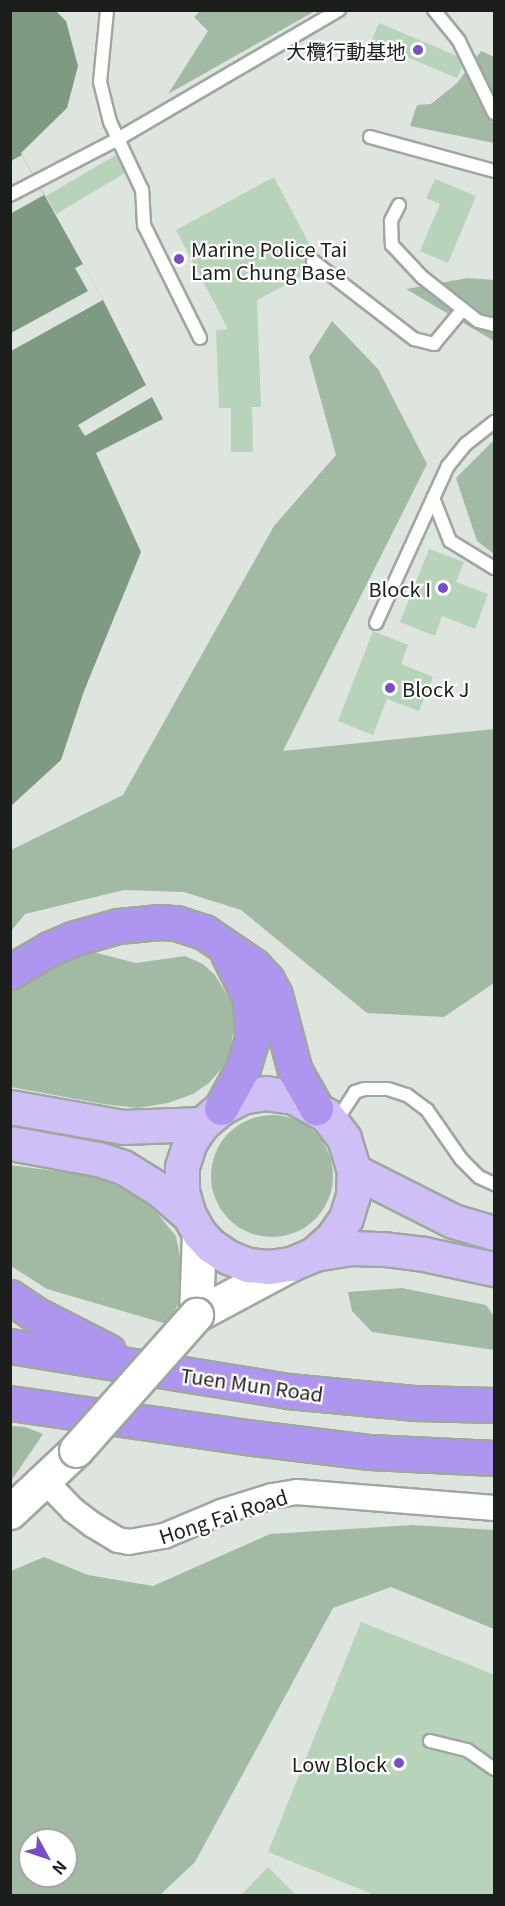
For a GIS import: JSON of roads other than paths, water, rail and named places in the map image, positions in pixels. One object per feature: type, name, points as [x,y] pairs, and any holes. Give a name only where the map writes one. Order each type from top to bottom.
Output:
[{"type":"highway","points":[[10,972],[64,942],[118,926],[176,923],[204,932],[254,966],[267,980],[275,995],[295,1071],[325,1116]]},
{"type":"highway","points":[[212,1116],[249,1053],[252,1018],[250,998],[220,941]]},
{"type":"highway","points":[[10,1297],[35,1314],[86,1342],[145,1367]]},
{"type":"highway","name":"Tuen Mun Road","points":[[10,1346],[288,1391],[416,1403],[495,1405]]},
{"type":"highway","points":[[10,1403],[246,1437],[370,1452],[495,1458]]},
{"type":"main road","points":[[10,1512],[76,1450],[196,1315],[302,1259],[332,1238],[346,1218],[353,1195],[354,1171],[344,1138],[325,1116],[292,1097],[266,1093],[243,1097],[212,1116],[190,1142],[182,1167],[182,1191],[194,1224],[196,1315]]},
{"type":"main road","points":[[10,1107],[123,1127],[212,1116]]},
{"type":"main road","points":[[10,1143],[98,1159],[123,1167],[160,1190],[194,1224],[210,1245],[228,1257],[248,1265],[269,1267],[352,1248],[424,1254],[495,1269]]},
{"type":"main road","points":[[354,1171],[453,1221],[495,1233]]},
{"type":"street","name":"Hong Fai Road","points":[[45,1481],[73,1510],[93,1525],[118,1540],[129,1542],[164,1536],[230,1509],[272,1496],[296,1492],[495,1508]]},
{"type":"lane","points":[[107,10],[100,82],[110,122],[142,190],[144,225],[200,338]]},
{"type":"lane","points":[[10,195],[118,139],[339,10]]},
{"type":"lane","points":[[434,10],[459,41],[495,113]]},
{"type":"lane","points":[[370,137],[495,171]]},
{"type":"lane","points":[[399,205],[391,221],[392,245],[422,277],[478,321],[495,325]]},
{"type":"lane","points":[[313,261],[414,339],[434,344],[463,309]]},
{"type":"lane","points":[[376,623],[433,498],[454,459],[466,444],[495,422]]},
{"type":"lane","points":[[433,498],[450,541],[495,568]]},
{"type":"lane","points":[[325,1116],[355,1092],[364,1089],[388,1089],[407,1095],[427,1110],[461,1159],[479,1177],[495,1184]]},
{"type":"lane","points":[[430,1741],[467,1750],[495,1769]]},
{"type":"place","name":"大欖行動基地","points":[[418,50]]},
{"type":"place","name":"Marine Police Tai Lam Chung Base","points":[[179,259]]},
{"type":"place","name":"Block I","points":[[443,588]]},
{"type":"place","name":"Block J","points":[[390,688]]},
{"type":"place","name":"Low Block","points":[[399,1763]]}]
